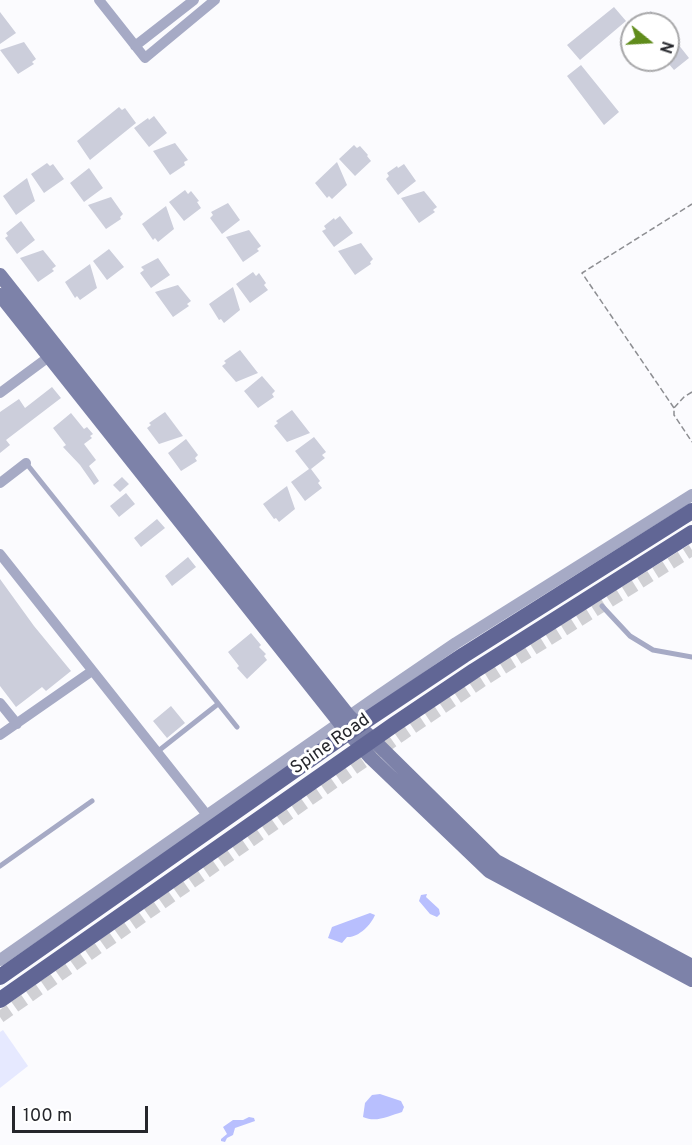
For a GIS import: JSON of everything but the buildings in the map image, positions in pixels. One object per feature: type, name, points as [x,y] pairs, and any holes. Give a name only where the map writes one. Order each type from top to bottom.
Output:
[{"type":"main road","points":[[0,275],[54,353],[349,724],[430,816],[489,871],[692,980]]},
{"type":"main road","points":[[0,295],[54,353]]},
{"type":"main road","name":"Spine Road","points":[[0,977],[349,724],[692,511]]},
{"type":"main road","name":"Spine Road","points":[[0,1000],[367,743],[474,671],[692,533]]},
{"type":"main road","points":[[367,743],[496,861],[692,966]]},
{"type":"street","points":[[99,0],[145,58],[214,0]]},
{"type":"street","points":[[135,46],[194,0]]},
{"type":"street","points":[[0,393],[54,353]]},
{"type":"street","points":[[0,483],[26,463]]},
{"type":"street","name":"Spine Road","points":[[0,960],[207,815],[349,724],[456,643],[692,495]]},
{"type":"street","points":[[0,554],[207,815]]},
{"type":"street","points":[[0,735],[92,670]]},
{"type":"street","points":[[0,703],[17,724]]},
{"type":"lane","points":[[26,463],[237,727]]},
{"type":"lane","points":[[602,606],[630,636],[653,650],[692,657]]},
{"type":"lane","points":[[157,752],[218,704]]},
{"type":"lane","points":[[0,866],[92,801]]},
{"type":"path","points":[[692,204],[582,273],[674,408],[674,415],[692,442]]},
{"type":"path","points":[[674,408],[692,392]]},
{"type":"shaded area","points":[[3,1030],[28,1066],[0,1088],[0,1032]]},
{"type":"water","points":[[427,894],[426,897],[439,909],[440,914],[437,917],[430,914],[419,901],[421,895]]},
{"type":"water","points":[[370,913],[375,915],[360,933],[347,937],[342,943],[328,938],[332,927]]},
{"type":"water","points":[[380,1094],[401,1101],[404,1107],[402,1112],[378,1119],[363,1117],[365,1103],[372,1095]]},
{"type":"water","points":[[249,1117],[254,1118],[255,1121],[235,1128],[233,1135],[225,1142],[221,1141],[227,1134],[223,1127],[233,1120],[243,1120]]},
{"type":"tunnel","points":[[0,1017],[402,735],[481,682],[692,550]]}]
